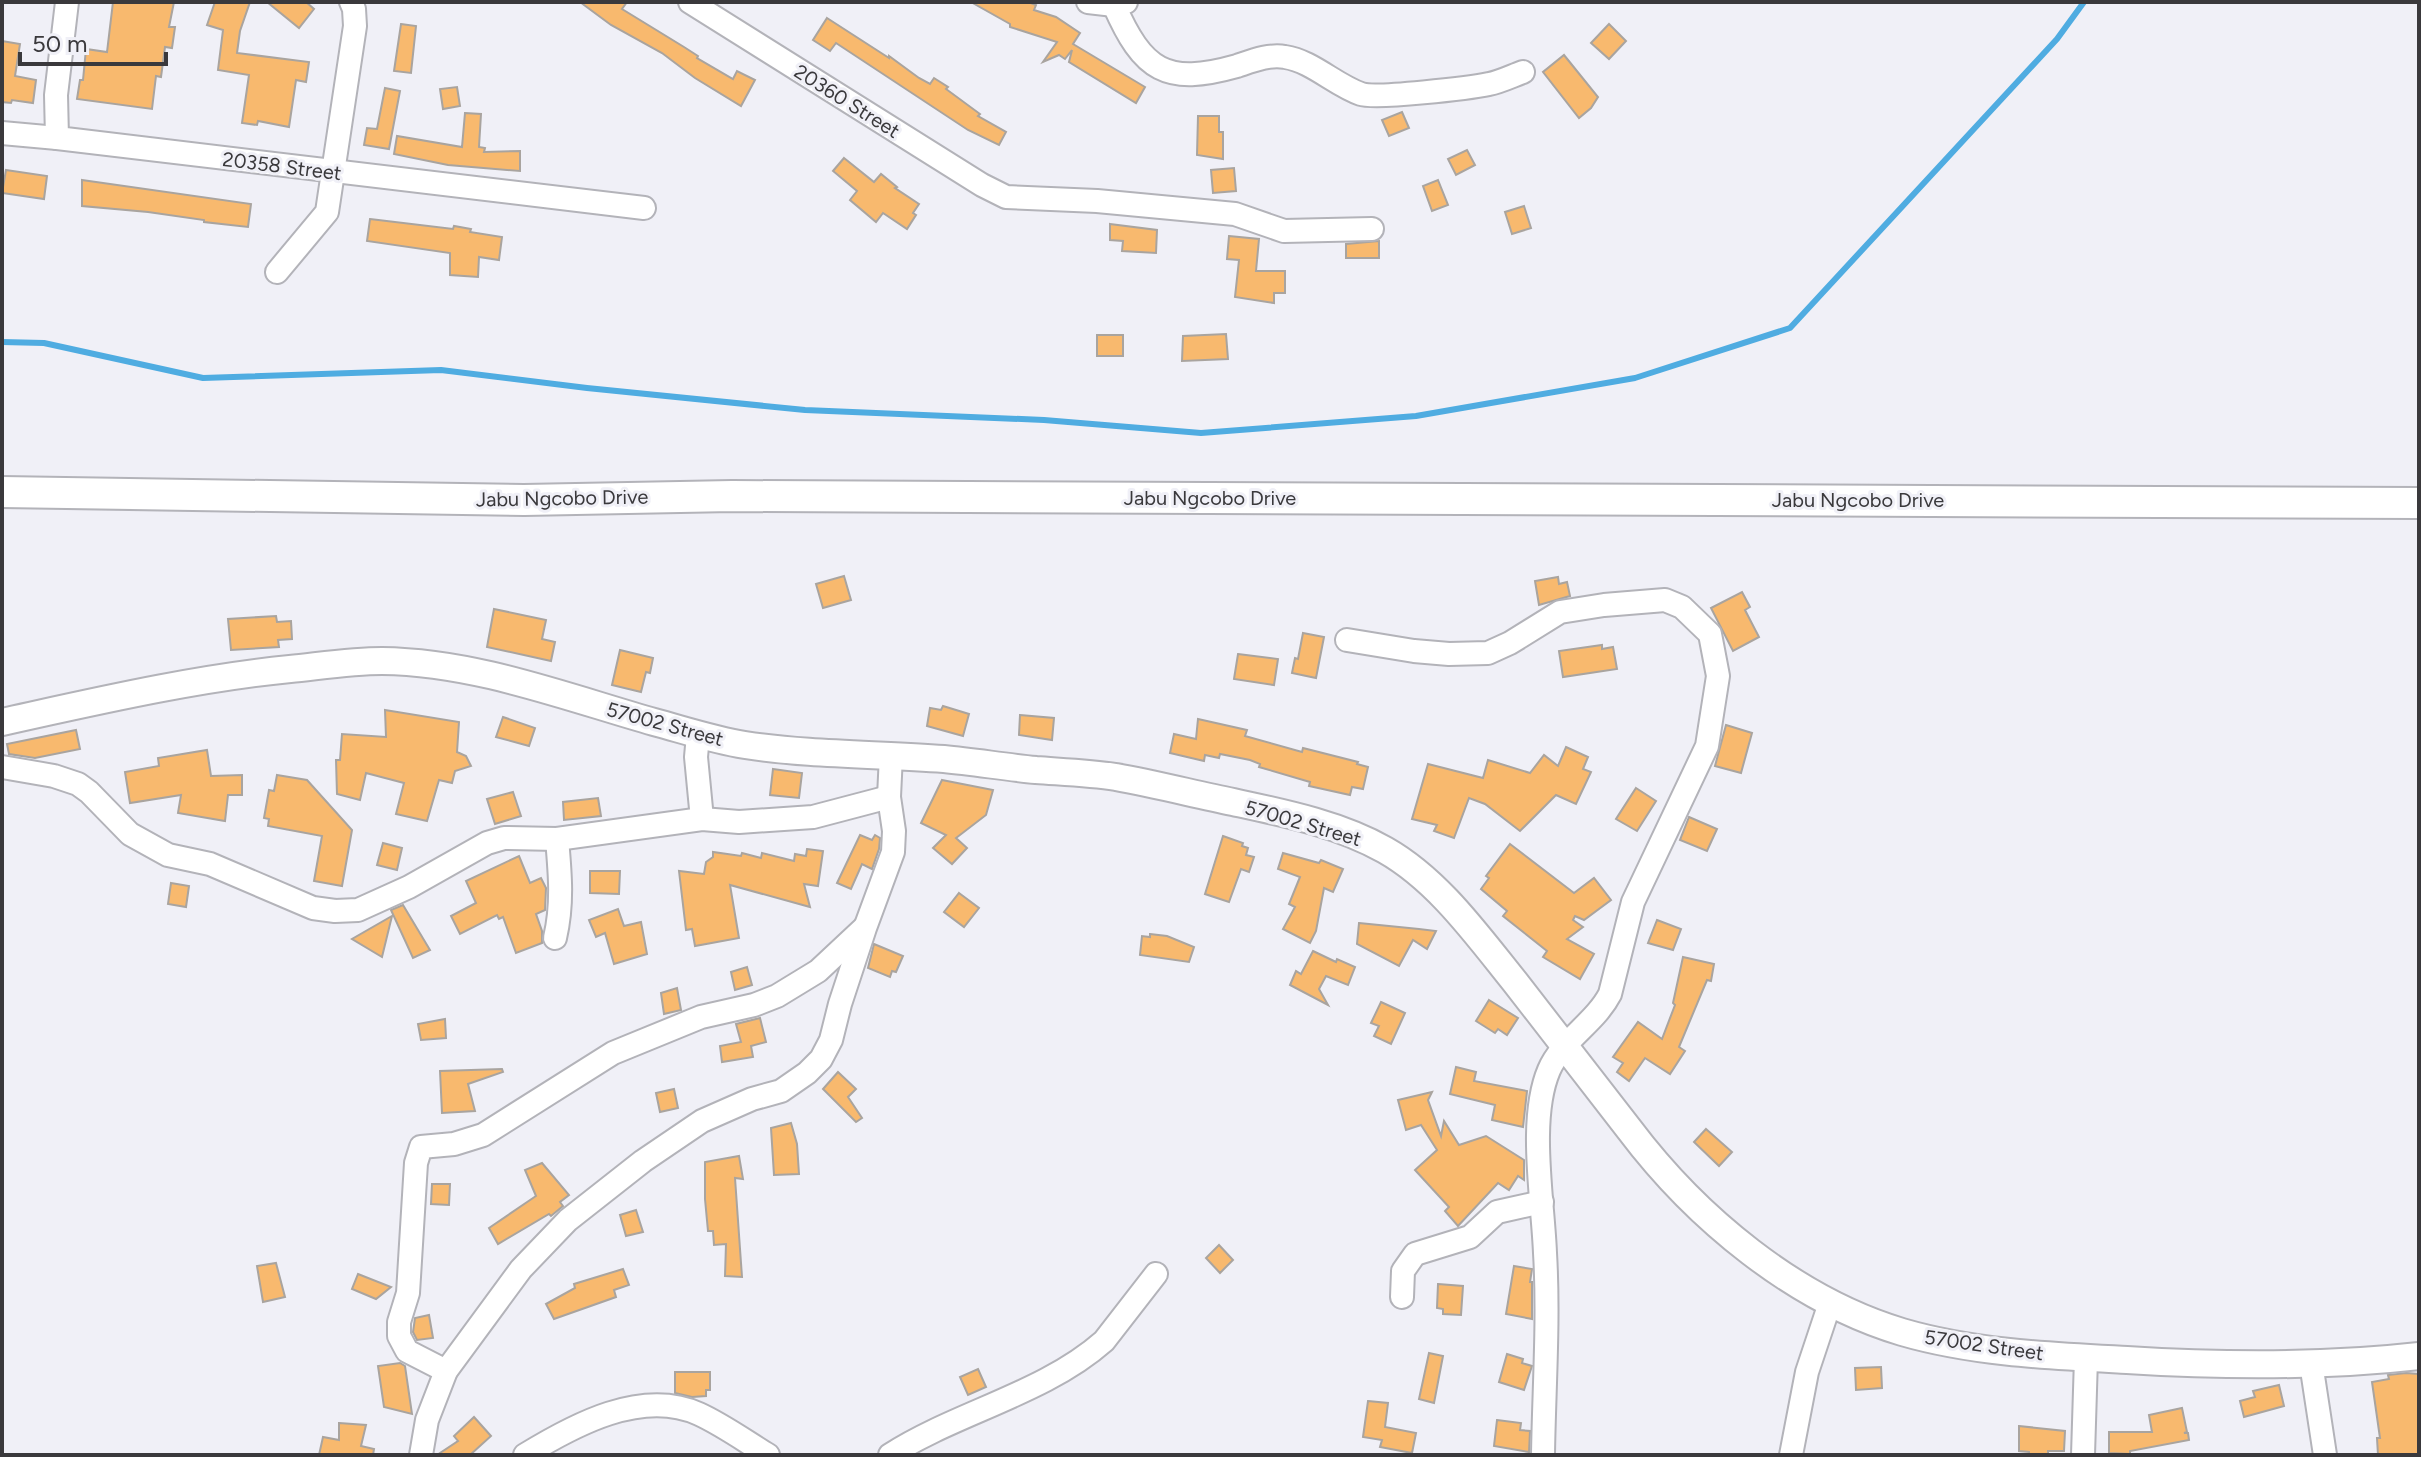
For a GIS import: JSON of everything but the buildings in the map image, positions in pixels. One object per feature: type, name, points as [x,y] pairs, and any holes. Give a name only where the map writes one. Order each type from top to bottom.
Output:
[{"type":"main road","name":"Jabu Ngcobo Drive","points":[[2,492],[524,500],[732,496],[2419,503]]},
{"type":"street","points":[[57,138],[56,95],[67,2]]},
{"type":"street","points":[[277,272],[327,212],[355,26],[351,2]]},
{"type":"street","name":"20360 Street","points":[[690,2],[1006,197],[1097,201],[1235,214],[1284,231],[1372,229]]},
{"type":"street","points":[[1088,2],[1120,4],[1136,47],[1167,73],[1219,71],[1282,56],[1296,59],[1361,94],[1380,96],[1489,84],[1523,72]]},
{"type":"street","name":"20358 Street","points":[[2,133],[644,208]]},
{"type":"street","points":[[1347,640],[1414,651],[1488,653],[1560,612],[1665,600],[1682,607],[1710,634],[1718,676],[1707,746],[1633,902],[1610,994],[1605,1004],[1550,1068],[1543,1097],[1538,1154],[1546,1255],[1543,1455]]},
{"type":"street","name":"57002 Street","points":[[2,722],[206,679],[380,661],[449,667],[527,684],[698,735],[744,745],[891,755],[1113,777],[1291,815],[1367,841],[1400,859],[1442,896],[1566,1046],[1644,1150],[1684,1194],[1721,1228],[1793,1282],[1830,1303],[1876,1323],[1935,1340],[1964,1346],[2086,1358],[2191,1364],[2311,1363],[2419,1356]]},
{"type":"street","points":[[698,735],[696,757],[702,819]]},
{"type":"street","points":[[421,1455],[427,1420],[446,1371],[521,1269],[568,1220],[643,1161],[702,1121],[752,1099],[781,1091],[821,1059],[831,1040],[865,928],[893,852],[894,831],[889,797],[891,755]]},
{"type":"street","points":[[2,767],[54,776],[78,784],[130,834],[168,855],[210,864],[313,908],[335,911],[358,910],[409,887],[487,843],[504,838],[557,839],[702,819],[739,822],[813,817],[889,797]]},
{"type":"street","points":[[555,938],[561,916],[557,839]]},
{"type":"street","points":[[446,1371],[407,1351],[398,1329],[408,1293],[416,1163],[421,1147],[454,1144],[483,1135],[613,1053],[701,1017],[754,1005],[777,996],[818,971],[865,928]]},
{"type":"street","points":[[1402,1297],[1403,1271],[1415,1254],[1470,1237],[1497,1212],[1542,1202]]},
{"type":"street","points":[[890,1455],[919,1436],[1059,1373],[1093,1350],[1104,1341],[1156,1274]]},
{"type":"street","points":[[1791,1455],[1807,1372],[1830,1303]]},
{"type":"street","points":[[2083,1455],[2086,1358]]},
{"type":"street","points":[[2311,1363],[2325,1455]]},
{"type":"street","points":[[525,1455],[579,1426],[630,1407],[652,1404],[697,1413],[768,1455]]},
{"type":"waterway","points":[[2,342],[44,343],[203,378],[441,370],[805,410],[1044,420],[1201,433],[1416,416],[1635,378],[1790,328],[2057,39],[2084,2]]}]
